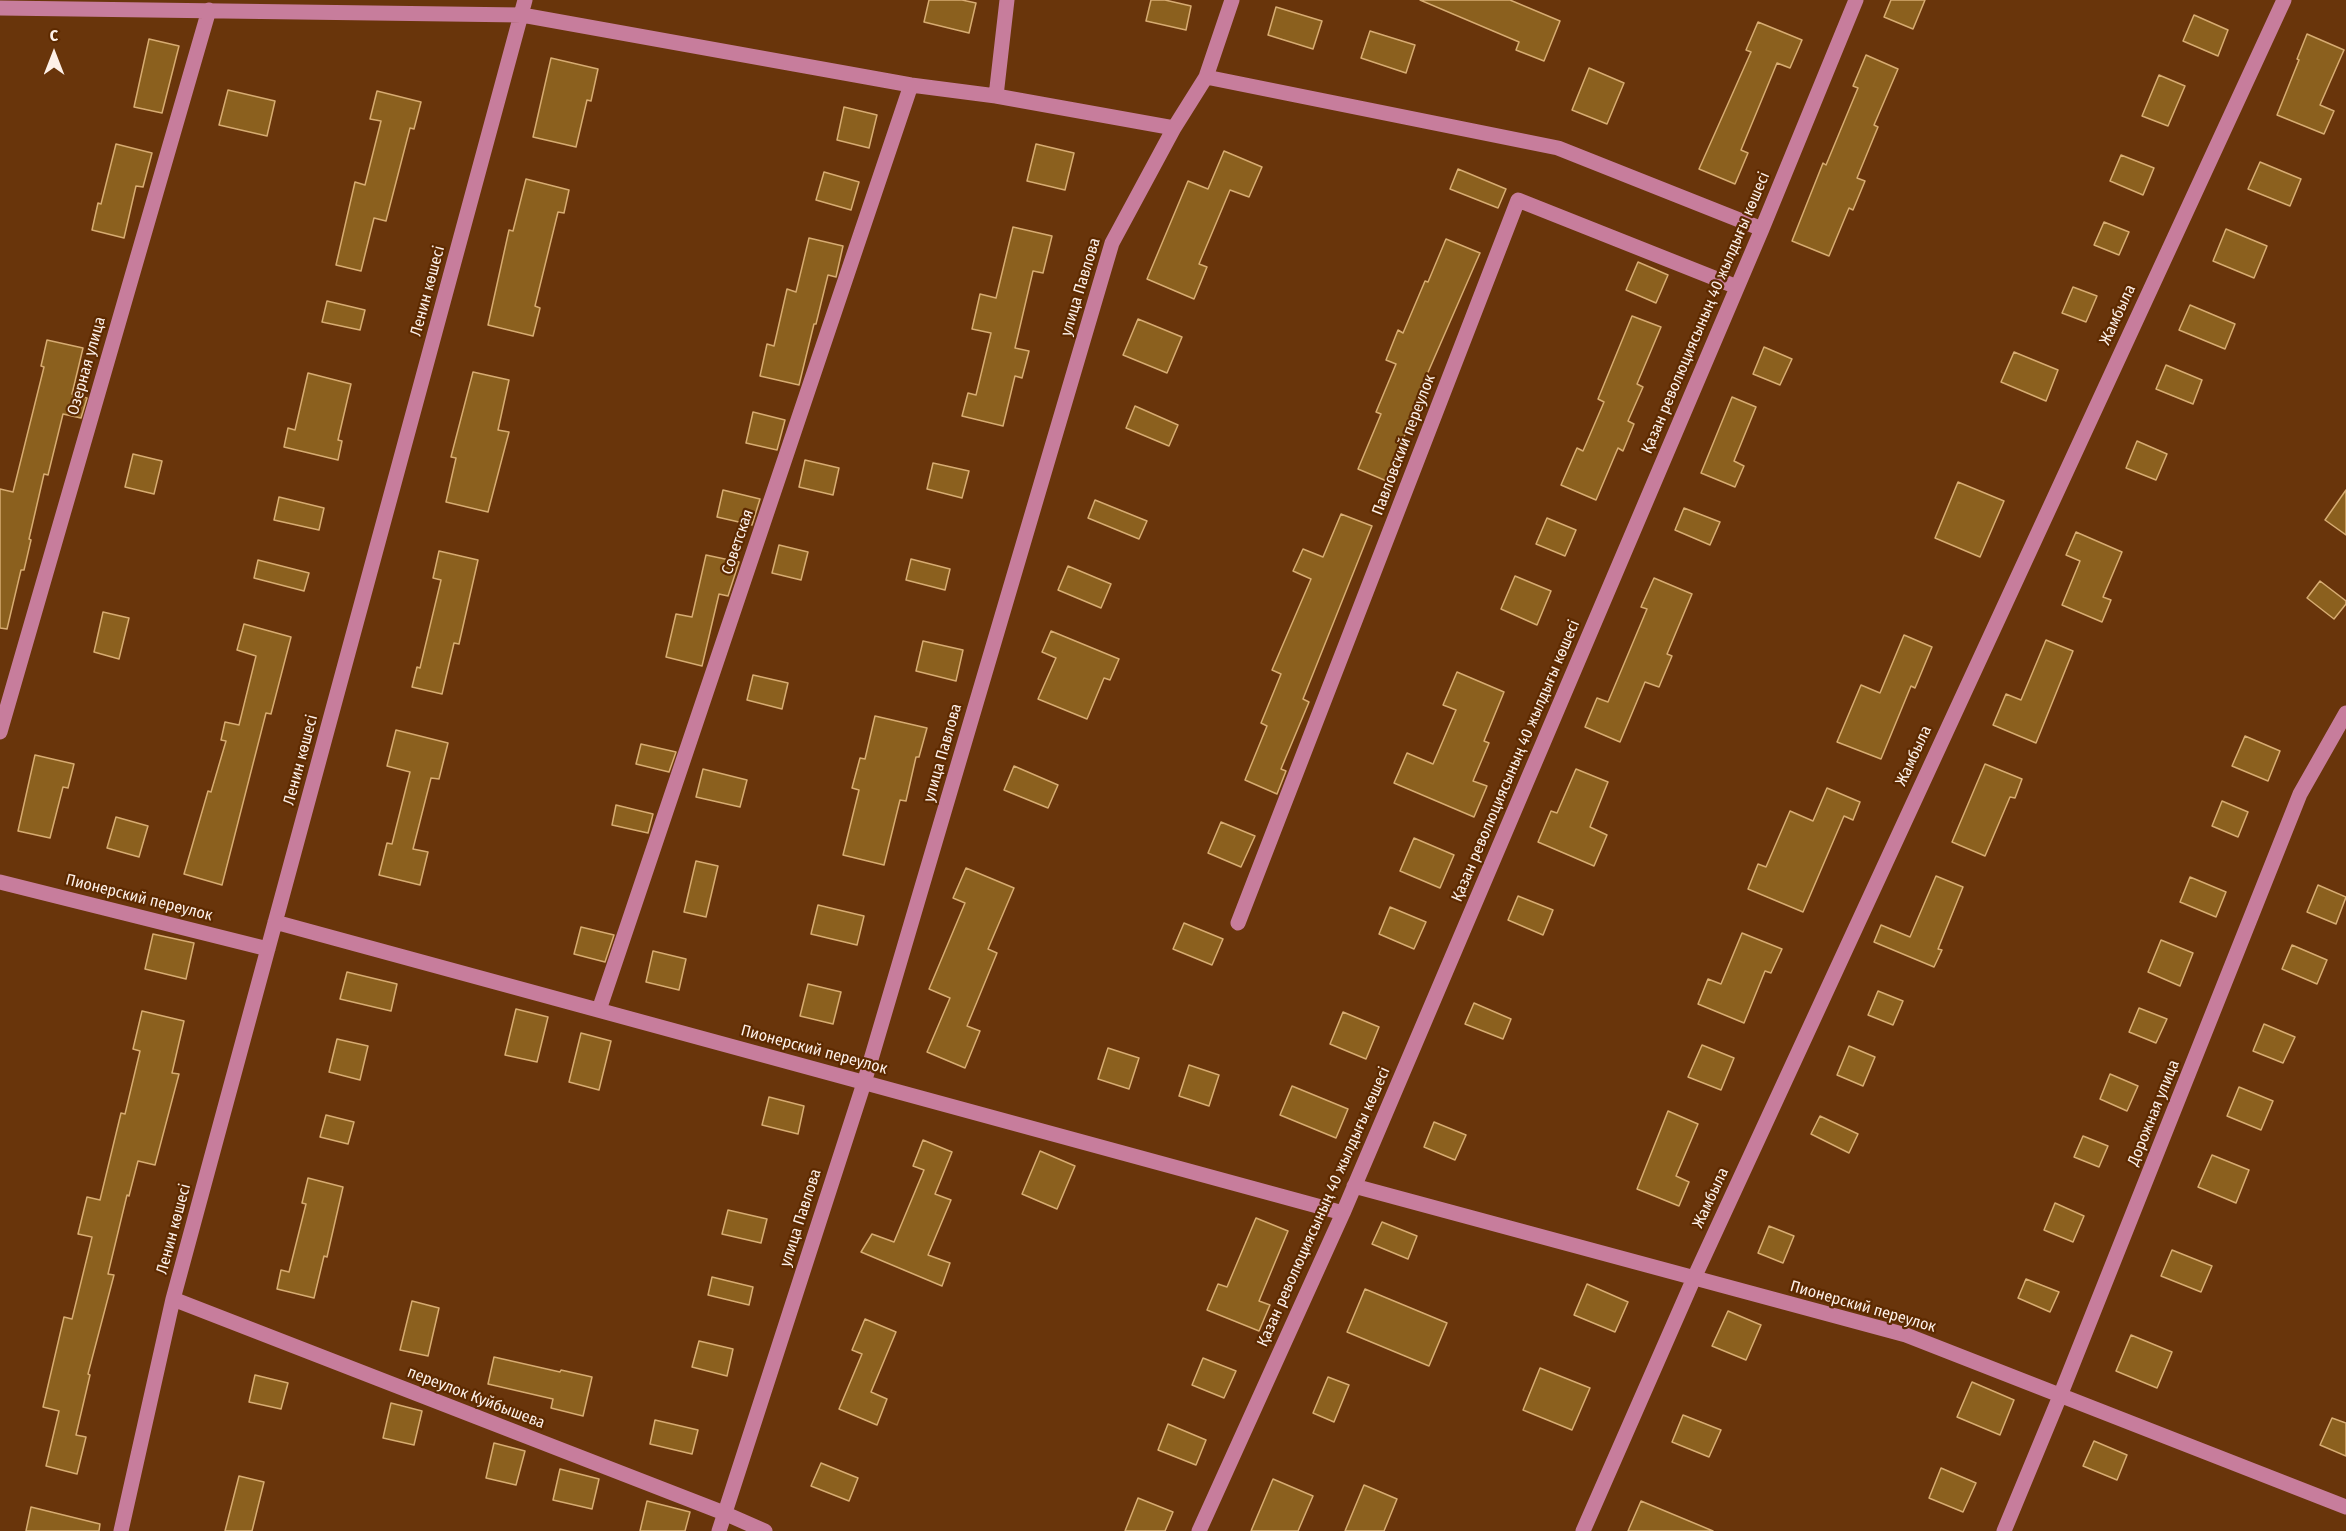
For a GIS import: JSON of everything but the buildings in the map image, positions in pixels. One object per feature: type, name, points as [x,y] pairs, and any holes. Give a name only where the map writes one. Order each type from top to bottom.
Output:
[{"type":"street","name":"Ленин көшесі","points":[[121,1531],[173,1299],[525,0]]},
{"type":"street","points":[[996,96],[1007,0]]},
{"type":"street","name":"улица Павлова","points":[[719,1531],[864,1083],[1112,243],[1174,128],[1206,77],[1232,0]]},
{"type":"street","name":"Қазан революциясының 40 жылдығы көшесі","points":[[1199,1531],[1343,1213],[1762,229],[1856,0]]},
{"type":"street","name":"Жамбыла","points":[[1583,1531],[1694,1278],[2284,0]]},
{"type":"street","points":[[0,8],[209,10],[338,6],[522,15],[911,85],[996,96],[1174,128]]},
{"type":"street","name":"Озерная улица","points":[[0,732],[209,10]]},
{"type":"street","points":[[1206,77],[1558,148],[1762,229]]},
{"type":"street","name":"Советская","points":[[598,1010],[911,85]]},
{"type":"street","name":"Павловский переулок","points":[[1238,923],[1518,200],[1737,287]]},
{"type":"street","name":"Дорожная улица","points":[[2004,1531],[2301,794],[2346,713]]},
{"type":"street","name":"Пионерский переулок","points":[[0,882],[268,949]]},
{"type":"street","name":"Пионерский переулок","points":[[275,922],[1343,1213]]},
{"type":"street","name":"Пионерский переулок","points":[[1354,1186],[1906,1335],[2346,1507]]},
{"type":"street","name":"переулок Куйбышева","points":[[173,1299],[765,1531]]}]
